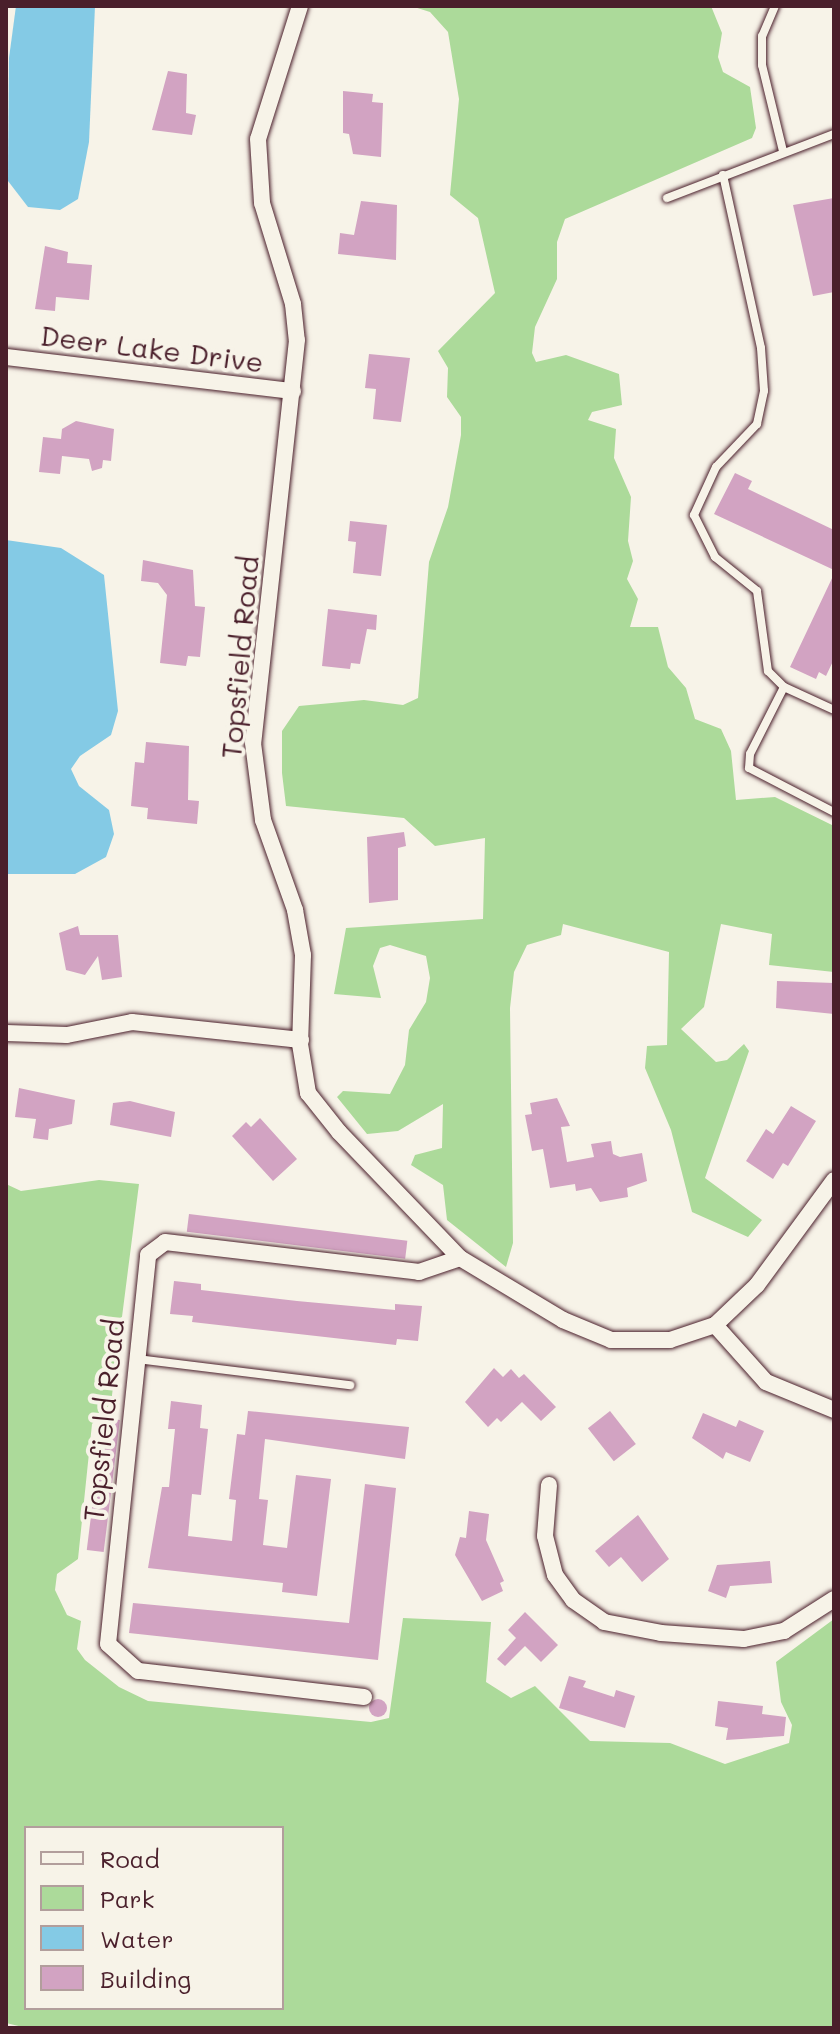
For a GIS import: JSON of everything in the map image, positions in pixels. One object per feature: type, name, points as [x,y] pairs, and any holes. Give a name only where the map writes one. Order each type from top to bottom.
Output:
[{"type":"street","name":"Topsfield Road","points":[[300,6],[258,139],[257,165],[262,203],[296,323],[293,391],[253,743],[263,820],[295,910],[303,955],[301,1040],[304,1077],[316,1107],[460,1258],[563,1320],[611,1340],[670,1340],[715,1325],[757,1285],[834,1180]]},
{"type":"street","name":"Deer Lake Drive","points":[[6,357],[293,391]]},
{"type":"street","points":[[6,1033],[67,1035],[132,1022],[301,1040]]},
{"type":"street","name":"Topsfield Road","points":[[364,1697],[138,1671],[108,1644],[148,1255],[165,1242],[419,1272],[460,1258]]},
{"type":"street","points":[[715,1325],[766,1382],[834,1410]]},
{"type":"street","points":[[549,1485],[545,1536],[555,1575],[573,1600],[604,1622],[661,1633],[744,1639],[784,1631],[834,1599]]},
{"type":"lane","points":[[775,6],[762,36],[762,65],[783,151]]},
{"type":"lane","points":[[667,198],[834,134]]},
{"type":"lane","points":[[723,175],[761,348],[764,391],[757,424],[716,467],[694,515],[715,557],[757,591],[764,629],[761,652],[768,671],[784,687],[834,710]]},
{"type":"lane","points":[[784,687],[750,754],[749,768],[834,812]]},
{"type":"lane","points":[[136,1359],[350,1385]]},
{"type":"green space","points":[[411,6],[711,6],[722,33],[718,57],[723,72],[750,87],[756,128],[752,138],[565,219],[557,242],[557,279],[535,327],[532,353],[536,362],[566,355],[619,374],[622,405],[592,412],[588,420],[616,429],[614,458],[631,497],[628,541],[633,561],[627,579],[638,599],[630,627],[658,627],[668,667],[686,688],[695,719],[721,729],[731,751],[736,800],[775,797],[834,826],[834,972],[769,965],[772,934],[721,924],[704,1007],[681,1029],[716,1062],[727,1060],[744,1044],[749,1051],[705,1178],[762,1220],[748,1237],[692,1212],[671,1130],[645,1068],[647,1046],[667,1045],[669,952],[563,924],[561,935],[527,945],[514,972],[510,1008],[513,1243],[506,1267],[447,1220],[443,1185],[411,1165],[415,1155],[442,1148],[443,1104],[398,1131],[367,1134],[337,1097],[343,1091],[390,1094],[405,1065],[409,1030],[426,1002],[430,978],[426,956],[390,945],[380,948],[373,966],[381,998],[334,994],[346,928],[483,919],[485,838],[435,846],[404,818],[286,806],[282,773],[282,731],[299,706],[364,700],[403,705],[418,698],[429,562],[448,507],[461,435],[461,417],[447,397],[448,368],[438,351],[495,293],[478,218],[450,195],[459,99],[448,32],[430,12]]},
{"type":"green space","points":[[99,1180],[139,1184],[111,1403],[92,1424],[78,1559],[57,1574],[55,1590],[67,1615],[81,1621],[77,1649],[85,1660],[119,1687],[148,1701],[371,1722],[389,1718],[403,1618],[491,1622],[486,1682],[511,1698],[535,1686],[590,1741],[670,1743],[725,1764],[789,1743],[792,1725],[781,1702],[776,1662],[834,1619],[834,2028],[27,2028],[6,2023],[6,1184],[21,1191]]},
{"type":"water","points":[[16,6],[95,6],[89,142],[78,199],[60,210],[28,207],[8,181],[9,58]]},
{"type":"water","points":[[6,540],[61,548],[104,575],[118,711],[111,735],[80,756],[71,769],[79,786],[109,810],[114,834],[106,857],[75,874],[6,874]]},
{"type":"building","points":[[168,71],[187,74],[186,113],[196,115],[192,135],[152,130]]},
{"type":"building","points":[[343,91],[373,94],[372,102],[383,103],[381,157],[353,154],[349,134],[343,133]]},
{"type":"building","points":[[834,198],[834,292],[813,296],[793,205]]},
{"type":"building","points":[[361,201],[397,205],[396,260],[338,254],[340,233],[354,235]]},
{"type":"building","points":[[45,246],[68,252],[67,263],[92,265],[89,300],[56,297],[55,311],[35,309]]},
{"type":"building","points":[[369,354],[410,358],[401,422],[373,419],[376,389],[365,388]]},
{"type":"building","points":[[76,421],[114,429],[111,461],[103,460],[102,468],[92,471],[89,459],[62,456],[60,474],[39,472],[43,437],[61,439],[62,429]]},
{"type":"building","points":[[735,473],[752,481],[748,489],[834,530],[834,570],[714,514]]},
{"type":"building","points":[[350,521],[387,525],[381,576],[353,573],[356,542],[348,541]]},
{"type":"building","points":[[143,560],[193,570],[195,606],[205,607],[200,657],[188,656],[186,666],[160,663],[167,595],[158,583],[141,581]]},
{"type":"building","points":[[834,574],[834,659],[826,676],[819,672],[816,679],[790,667]]},
{"type":"building","points":[[328,609],[377,615],[376,630],[367,629],[360,664],[351,663],[350,669],[322,666]]},
{"type":"building","points":[[146,742],[189,746],[188,800],[199,801],[197,824],[147,819],[148,808],[131,806],[135,762],[144,763]]},
{"type":"building","points":[[404,832],[406,846],[398,848],[398,900],[369,903],[367,837]]},
{"type":"building","points":[[78,926],[80,935],[118,935],[122,977],[102,980],[98,956],[85,975],[66,970],[59,933]]},
{"type":"building","points":[[777,981],[834,983],[834,1014],[776,1008]]},
{"type":"building","points":[[19,1088],[75,1100],[72,1124],[49,1129],[48,1140],[33,1138],[36,1119],[15,1117]]},
{"type":"building","points":[[557,1098],[570,1126],[561,1127],[567,1162],[594,1157],[591,1144],[611,1141],[613,1154],[620,1157],[642,1153],[647,1181],[627,1188],[628,1197],[600,1202],[591,1188],[576,1191],[575,1184],[550,1188],[543,1149],[532,1151],[525,1115],[532,1114],[530,1103]]},
{"type":"building","points":[[130,1101],[175,1112],[171,1137],[110,1125],[113,1103]]},
{"type":"building","points":[[791,1106],[816,1121],[788,1166],[783,1163],[773,1179],[746,1161],[766,1129],[773,1134]]},
{"type":"building","points":[[260,1118],[297,1159],[273,1181],[232,1136],[246,1122],[251,1127]]},
{"type":"building","points":[[189,1214],[407,1241],[405,1259],[187,1232]]},
{"type":"building","points":[[174,1281],[201,1284],[201,1290],[297,1301],[395,1310],[395,1304],[422,1306],[418,1341],[397,1339],[396,1345],[192,1322],[193,1316],[170,1314]]},
{"type":"building","points":[[494,1368],[503,1377],[511,1369],[519,1378],[524,1374],[556,1407],[541,1421],[522,1402],[501,1422],[497,1418],[488,1427],[465,1402]]},
{"type":"building","points":[[171,1401],[202,1405],[200,1428],[208,1429],[201,1495],[192,1494],[188,1536],[232,1541],[236,1500],[229,1499],[237,1434],[245,1435],[248,1411],[409,1427],[405,1459],[265,1439],[259,1499],[268,1500],[263,1545],[287,1548],[296,1475],[331,1479],[317,1596],[282,1592],[283,1583],[148,1568],[162,1487],[169,1487],[175,1429],[168,1429]]},
{"type":"building","points":[[610,1411],[636,1444],[614,1461],[588,1428]]},
{"type":"building","points":[[703,1413],[736,1427],[739,1420],[764,1431],[750,1462],[726,1452],[723,1459],[692,1438]]},
{"type":"building","points":[[103,1418],[120,1420],[104,1552],[87,1550]]},
{"type":"building","points":[[365,1484],[396,1488],[378,1660],[129,1633],[133,1603],[349,1623]]},
{"type":"building","points":[[469,1511],[489,1514],[486,1540],[504,1581],[500,1583],[503,1591],[482,1601],[455,1555],[460,1537],[466,1538]]},
{"type":"building","points":[[638,1515],[669,1559],[642,1582],[621,1557],[609,1567],[595,1551]]},
{"type":"building","points":[[770,1561],[772,1583],[730,1586],[726,1598],[708,1591],[717,1565]]},
{"type":"building","points":[[525,1612],[558,1645],[541,1662],[525,1646],[505,1666],[497,1659],[516,1638],[508,1630]]},
{"type":"building","points":[[569,1676],[586,1681],[583,1687],[614,1697],[616,1690],[635,1696],[625,1728],[559,1708]]},
{"type":"building","points":[[378,1699],[387,1708],[378,1717],[369,1708]]},
{"type":"building","points":[[718,1701],[763,1706],[762,1714],[786,1717],[784,1736],[726,1740],[728,1728],[715,1726]]}]
